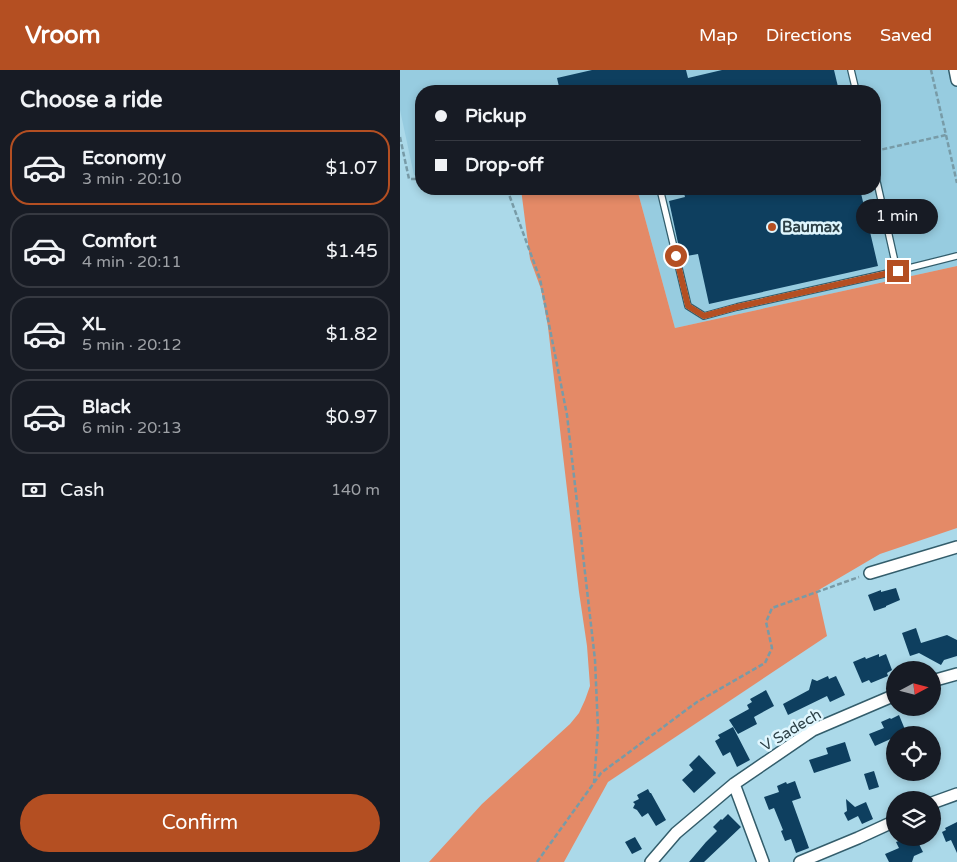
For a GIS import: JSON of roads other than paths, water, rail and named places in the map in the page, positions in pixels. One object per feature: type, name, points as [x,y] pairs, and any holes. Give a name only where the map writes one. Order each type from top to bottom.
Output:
[{"type":"street","points":[[955,70],[957,79]]},
{"type":"street","points":[[870,573],[957,547]]},
{"type":"street","points":[[941,678],[957,674]]},
{"type":"street","name":"V Sadech","points":[[651,862],[676,833],[734,784],[813,730],[886,699]]},
{"type":"street","points":[[734,784],[763,862]]},
{"type":"street","points":[[941,800],[957,794]]},
{"type":"street","points":[[800,862],[886,824]]},
{"type":"lane","points":[[851,70],[855,85]]},
{"type":"lane","points":[[661,195],[688,306],[704,316],[957,256]]},
{"type":"lane","points":[[880,195],[898,271]]},
{"type":"place","name":"Baumax","points":[[772,227]]}]
